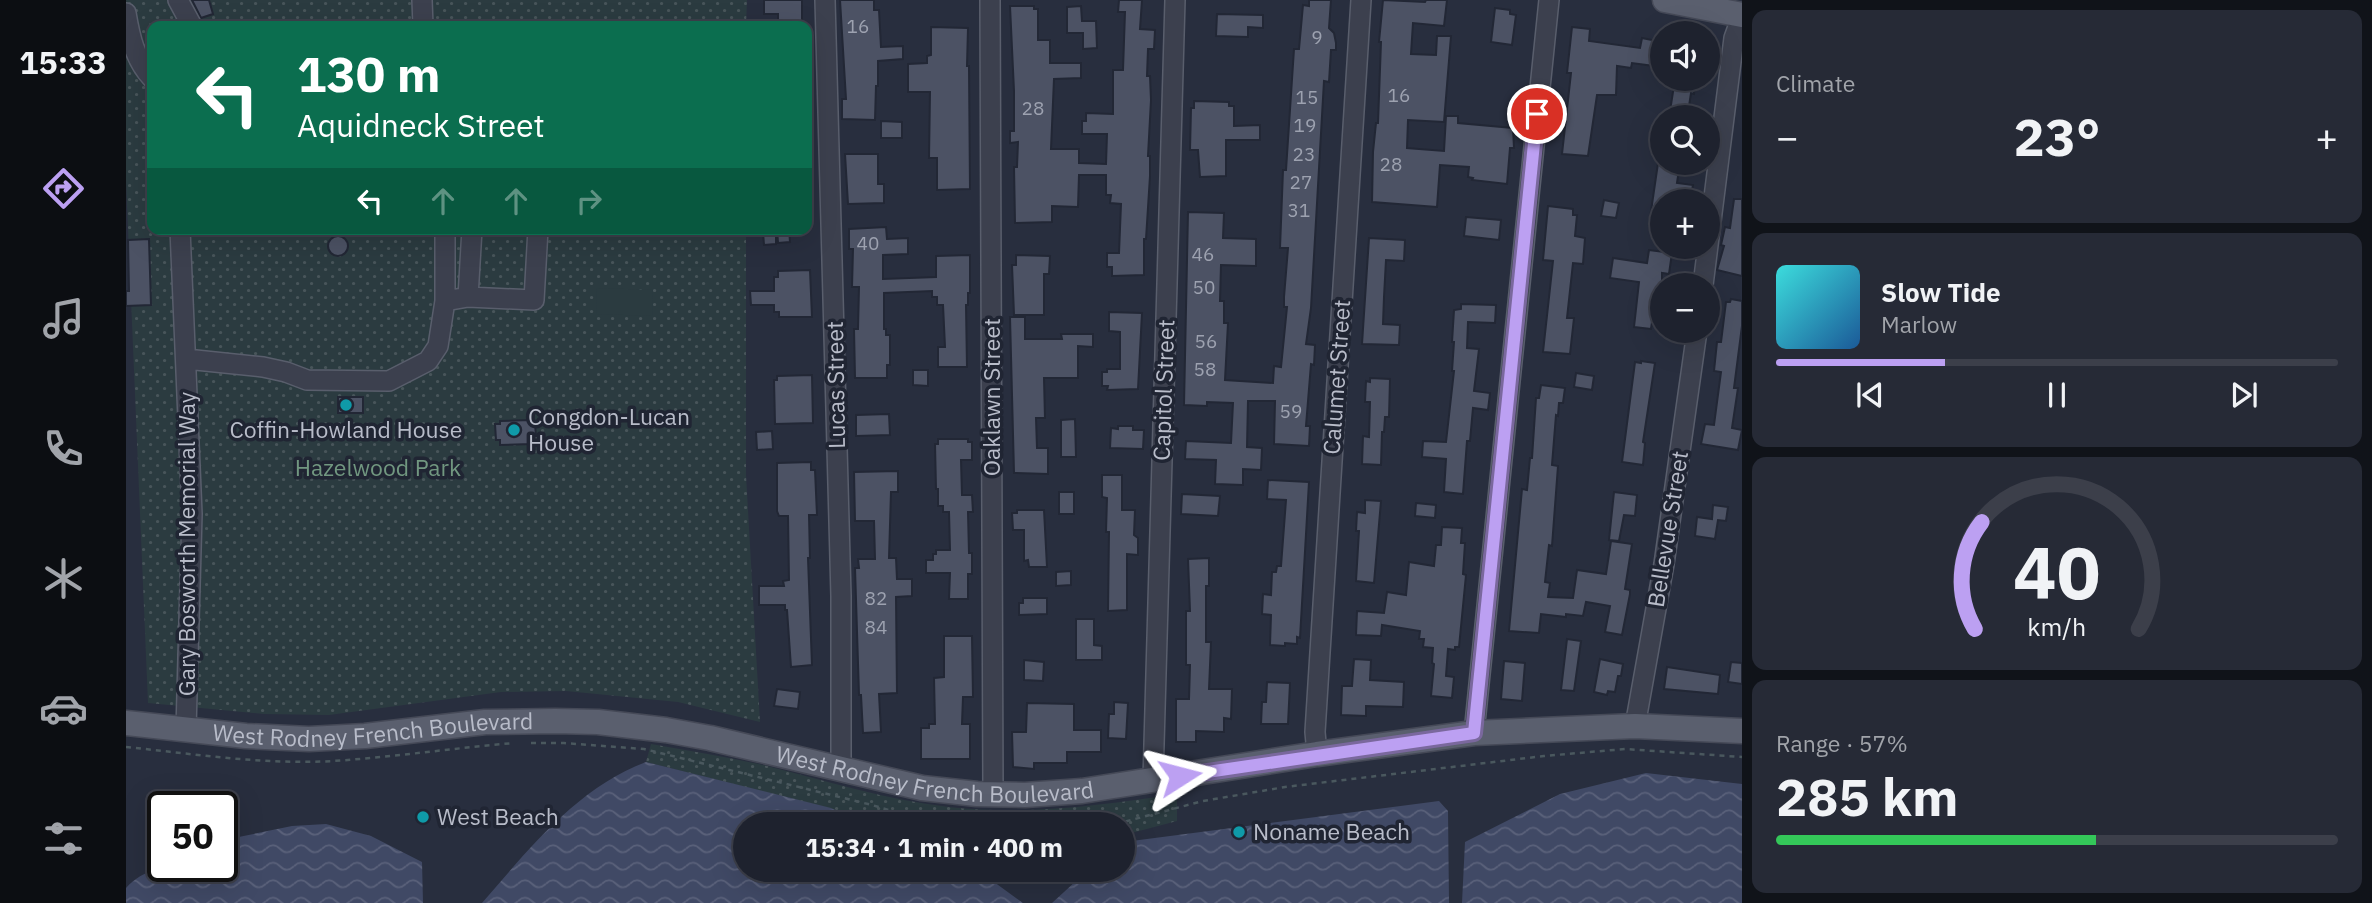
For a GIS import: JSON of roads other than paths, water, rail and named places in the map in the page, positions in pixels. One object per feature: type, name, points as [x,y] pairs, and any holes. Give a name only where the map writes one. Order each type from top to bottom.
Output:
[{"type":"main road","points":[[1665,0],[1742,16]]},
{"type":"main road","name":"West Rodney French Boulevard","points":[[126,723],[256,737],[309,739],[365,736],[485,722],[587,722],[688,733],[922,788],[993,794],[1063,794],[1317,754],[1474,733],[1635,726],[1742,731]]},
{"type":"street","points":[[178,0],[189,21]]},
{"type":"street","points":[[422,0],[423,21]]},
{"type":"street","name":"Lucas Street","points":[[825,0],[841,596],[841,770]]},
{"type":"street","name":"Oaklawn Street","points":[[990,0],[993,794]]},
{"type":"street","name":"Capitol Street","points":[[1153,780],[1175,0]]},
{"type":"street","name":"Calumet Street","points":[[1317,754],[1315,740],[1360,0]]},
{"type":"street","points":[[1474,733],[1549,0]]},
{"type":"street","points":[[126,13],[132,43],[147,73]]},
{"type":"street","points":[[1705,273],[1734,38],[1742,16]]},
{"type":"street","name":"Gary Bosworth Memorial Way","points":[[180,235],[192,514],[186,729]]},
{"type":"street","name":"Gary Bosworth Memorial Way","points":[[186,359],[263,367],[307,380],[389,381],[428,361],[438,346],[445,301],[445,235]]},
{"type":"street","points":[[468,296],[472,235]]},
{"type":"street","points":[[445,301],[468,296],[534,300],[538,235]]},
{"type":"street","name":"Bellevue Street","points":[[1635,726],[1664,564],[1696,343]]},
{"type":"water","points":[[646,762],[840,812],[733,812],[733,882],[994,882],[1023,903],[482,903],[556,822],[598,787]]},
{"type":"water","points":[[1646,773],[1742,784],[1742,903],[1462,903],[1465,842],[1560,794]]},
{"type":"water","points":[[1439,801],[1448,811],[1449,903],[1052,903],[1075,882],[1135,882],[1135,841]]},
{"type":"water","points":[[326,824],[371,836],[422,862],[423,903],[126,903],[126,888],[147,873],[147,882],[238,882],[238,837],[292,826]]},
{"type":"place","name":"Coffin-Howland House","points":[[346,405]]},
{"type":"place","name":"Congdon-Lucan House","points":[[514,430]]},
{"type":"place","name":"West Beach","points":[[423,817]]},
{"type":"place","name":"Noname Beach","points":[[1239,832]]},
{"type":"park label","name":"Hazelwood Park","points":[[378,468]]}]
